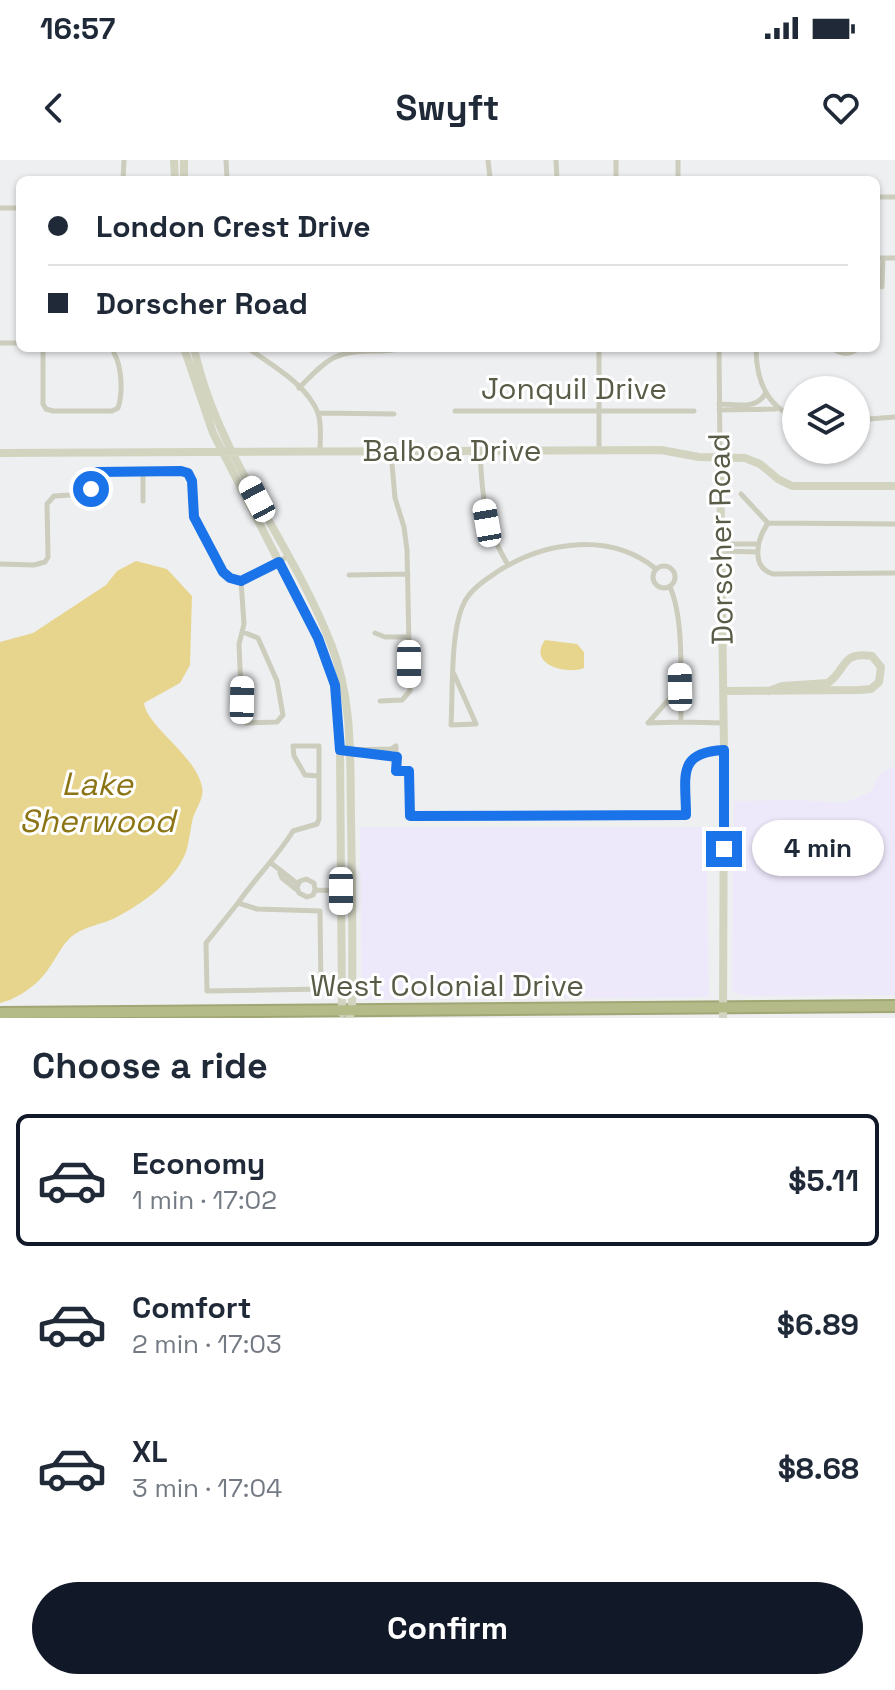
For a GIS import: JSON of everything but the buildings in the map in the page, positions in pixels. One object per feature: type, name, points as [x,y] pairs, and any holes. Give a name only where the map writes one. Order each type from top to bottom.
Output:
[{"type":"highway","name":"West Colonial Drive","points":[[0,1013],[29,1016],[193,1012],[516,1014],[554,1009],[723,1012],[895,1006]]},
{"type":"highway","points":[[175,1018],[193,1012]]},
{"type":"highway","points":[[501,1018],[516,1014]]},
{"type":"street","points":[[880,268],[882,287]]},
{"type":"street","points":[[43,352],[43,404],[53,411],[112,411],[118,408],[119,361],[114,353]]},
{"type":"street","points":[[185,352],[209,424],[222,452],[283,559]]},
{"type":"street","points":[[195,352],[209,398],[318,638],[335,685],[349,750],[353,891],[347,1014]]},
{"type":"street","points":[[256,352],[311,400],[318,413],[320,452]]},
{"type":"street","points":[[299,388],[326,361],[343,352]]},
{"type":"street","points":[[599,352],[599,450]]},
{"type":"street","name":"Dorscher Road","points":[[719,352],[724,691],[723,1012]]},
{"type":"street","points":[[757,352],[765,394],[777,409]]},
{"type":"street","points":[[719,407],[753,405],[761,401],[765,394]]},
{"type":"street","points":[[719,407],[782,411]]},
{"type":"street","name":"Jonquil Drive","points":[[455,411],[694,411]]},
{"type":"street","points":[[318,413],[394,414]]},
{"type":"street","points":[[870,419],[895,417]]},
{"type":"street","name":"Balboa Drive","points":[[0,453],[661,450],[698,457],[753,461],[792,486],[895,486]]},
{"type":"street","points":[[380,701],[402,700],[410,691],[408,574],[404,527],[394,487],[391,451]]},
{"type":"street","points":[[480,451],[482,498],[487,523],[493,541],[508,565]]},
{"type":"street","points":[[0,564],[34,565],[45,562],[48,557],[47,504],[54,496],[80,495],[91,489],[97,472],[143,471],[188,473],[192,481],[194,517],[223,572],[230,578],[241,581],[283,559]]},
{"type":"street","points":[[143,471],[143,501]]},
{"type":"street","points":[[741,494],[768,523],[895,524]]},
{"type":"street","points":[[768,523],[758,544],[760,565],[765,572],[895,573]]},
{"type":"street","points":[[722,548],[758,544]]},
{"type":"street","points":[[454,674],[476,724],[451,725],[457,619],[464,602],[487,579],[527,555],[548,548],[596,545],[624,550],[656,569]]},
{"type":"street","points":[[722,548],[758,552]]},
{"type":"street","points":[[666,565],[673,569],[676,578],[670,587],[662,588],[655,584],[653,577],[656,569],[666,565]]},
{"type":"street","points":[[349,575],[408,574]]},
{"type":"street","points":[[241,581],[243,632],[239,644],[242,716],[246,723],[277,722],[283,715],[277,681],[258,638],[243,632]]},
{"type":"street","points":[[670,587],[678,605],[681,722]]},
{"type":"street","points":[[375,633],[385,637],[409,637]]},
{"type":"street","points":[[724,691],[769,691],[868,690],[879,682],[881,667],[872,656],[854,655],[844,662],[828,683],[782,686],[769,691]]},
{"type":"street","points":[[680,687],[648,723],[724,723]]},
{"type":"street","points":[[238,903],[257,909],[320,911],[321,989],[207,991],[206,943],[293,831],[317,824],[319,776],[319,746],[293,746],[294,756],[305,775],[319,776]]},
{"type":"street","points":[[349,750],[391,749],[396,746],[398,771],[409,771],[410,816],[686,815],[686,766],[703,751],[724,750]]},
{"type":"street","points":[[349,750],[397,757]]},
{"type":"street","points":[[347,1014],[341,891],[349,750]]},
{"type":"street","points":[[271,863],[298,887],[301,896],[313,895],[315,890],[314,883],[309,879],[303,879],[298,887]]},
{"type":"street","points":[[315,890],[353,891]]},
{"type":"shaded area","points":[[895,766],[895,995],[752,996],[732,991],[734,801],[844,803],[871,792],[880,774]]},
{"type":"shaded area","points":[[360,827],[706,827],[709,997],[366,1000],[362,994]]},
{"type":"water","name":"Lake Sherwood","points":[[136,561],[167,569],[192,596],[190,665],[180,683],[144,703],[153,722],[191,764],[202,787],[186,852],[174,873],[156,891],[115,918],[75,934],[34,985],[0,1003],[0,642],[33,633],[106,585],[117,571]]},
{"type":"water","points":[[545,640],[577,644],[584,652],[584,668],[559,669],[545,662],[541,649]]},
{"type":"route","points":[[91,489],[97,472],[188,473],[192,481],[194,517],[223,572],[241,581],[279,562],[328,662],[335,685],[340,750],[397,757],[396,771],[409,771],[410,816],[686,815],[686,766],[703,751],[724,750],[724,849]]}]
